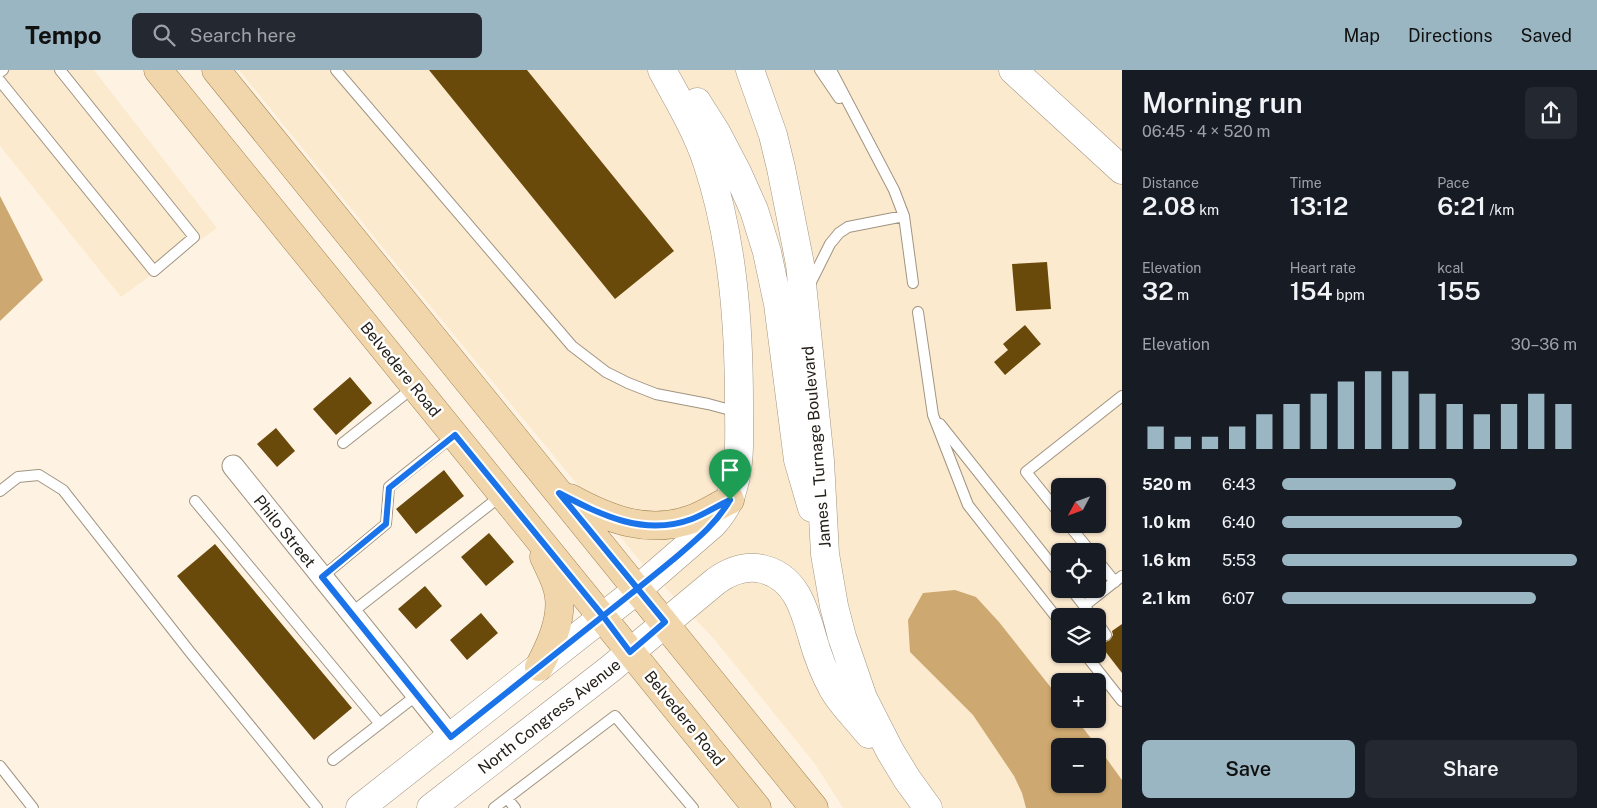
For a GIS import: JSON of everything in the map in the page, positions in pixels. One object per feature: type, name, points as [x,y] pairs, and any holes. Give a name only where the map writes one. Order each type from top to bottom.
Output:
[{"type":"main road","name":"Belvedere Road","points":[[158,70],[757,808]]},
{"type":"main road","points":[[216,70],[814,808]]},
{"type":"main road","points":[[559,493],[595,512],[621,522],[645,526],[668,525],[691,520],[730,500]]},
{"type":"main road","points":[[531,528],[554,578],[560,598],[555,631],[539,667]]},
{"type":"street","points":[[360,808],[638,589],[707,530],[719,518],[730,500],[738,459],[739,374],[736,315],[725,226],[707,160],[689,119],[662,70]]},
{"type":"street","points":[[670,70],[697,102],[726,150],[747,192],[761,230],[778,304],[798,460],[825,554]]},
{"type":"street","name":"James L Turnage Boulevard","points":[[750,70],[782,168],[795,234],[804,297],[820,461],[825,554],[834,606],[863,698],[890,751],[928,808]]},
{"type":"street","points":[[1012,70],[1122,170]]},
{"type":"street","name":"Philo Street","points":[[232,466],[451,737]]},
{"type":"street","name":"North Congress Avenue","points":[[431,808],[610,669],[665,622],[725,575],[747,568],[772,571],[790,586],[804,607],[818,653],[834,690],[907,779]]},
{"type":"lane","points":[[0,81],[154,271],[194,237],[60,70]]},
{"type":"lane","points":[[336,70],[572,346],[606,372],[628,384],[656,394],[739,412]]},
{"type":"lane","points":[[820,70],[866,139]]},
{"type":"lane","points":[[831,70],[894,190],[904,216],[913,282]]},
{"type":"lane","points":[[804,297],[830,244],[839,233],[848,227],[904,216]]},
{"type":"lane","points":[[918,312],[933,415],[968,505],[1051,611]]},
{"type":"lane","points":[[343,443],[415,386]]},
{"type":"lane","points":[[1051,503],[1026,472],[1122,396]]},
{"type":"lane","points":[[933,415],[1051,564]]},
{"type":"lane","points":[[322,577],[386,524],[389,488],[455,435]]},
{"type":"lane","points":[[0,491],[18,477],[39,475],[63,490],[190,652],[317,808]]},
{"type":"lane","points":[[351,613],[503,494]]},
{"type":"lane","points":[[195,501],[380,724]]},
{"type":"lane","points":[[1075,533],[1083,543]]},
{"type":"lane","points":[[1078,598],[1084,606],[1118,579],[1106,568]]},
{"type":"lane","points":[[1092,663],[1122,701]]},
{"type":"lane","points":[[333,760],[417,694]]},
{"type":"lane","points":[[494,808],[616,716],[693,808]]},
{"type":"lane","points":[[0,766],[33,808]]},
{"type":"lane","points":[[507,798],[515,808]]},
{"type":"shaded area","points":[[0,70],[94,70],[217,228],[121,297],[0,146]]},
{"type":"shaded area","points":[[239,70],[1122,70],[1122,808],[843,808],[815,764],[714,639],[641,562]]},
{"type":"shaded area","points":[[0,196],[43,280],[0,321]]},
{"type":"shaded area","points":[[955,590],[976,597],[999,622],[1051,688],[1051,728],[1083,728],[1091,738],[1051,738],[1051,793],[1106,793],[1106,758],[1122,780],[1122,808],[1026,808],[1022,793],[1014,776],[973,715],[910,652],[908,620],[923,593]]},
{"type":"building","points":[[429,70],[527,70],[674,251],[615,299]]},
{"type":"building","points":[[1047,262],[1051,309],[1016,311],[1012,264]]},
{"type":"building","points":[[1025,325],[1041,344],[1005,375],[994,362],[1008,350],[1003,344]]},
{"type":"building","points":[[350,377],[372,403],[336,435],[313,409]]},
{"type":"building","points":[[276,428],[295,451],[277,467],[257,444]]},
{"type":"building","points":[[444,470],[464,496],[416,534],[396,509]]},
{"type":"building","points":[[489,533],[514,562],[486,586],[461,557]]},
{"type":"building","points":[[215,544],[352,708],[314,740],[177,576]]},
{"type":"building","points":[[425,586],[442,606],[416,629],[398,609]]},
{"type":"building","points":[[481,613],[498,633],[467,660],[450,640]]},
{"type":"building","points":[[1122,624],[1122,673],[1106,652],[1106,642],[1113,635],[1112,631]]},
{"type":"route","points":[[730,500],[691,520],[668,525],[645,526],[621,522],[595,512],[559,493],[638,589],[665,622],[630,652],[603,616],[451,737],[322,577],[386,524],[389,488],[455,435],[603,616],[638,589],[707,530],[719,518],[730,500]]}]
